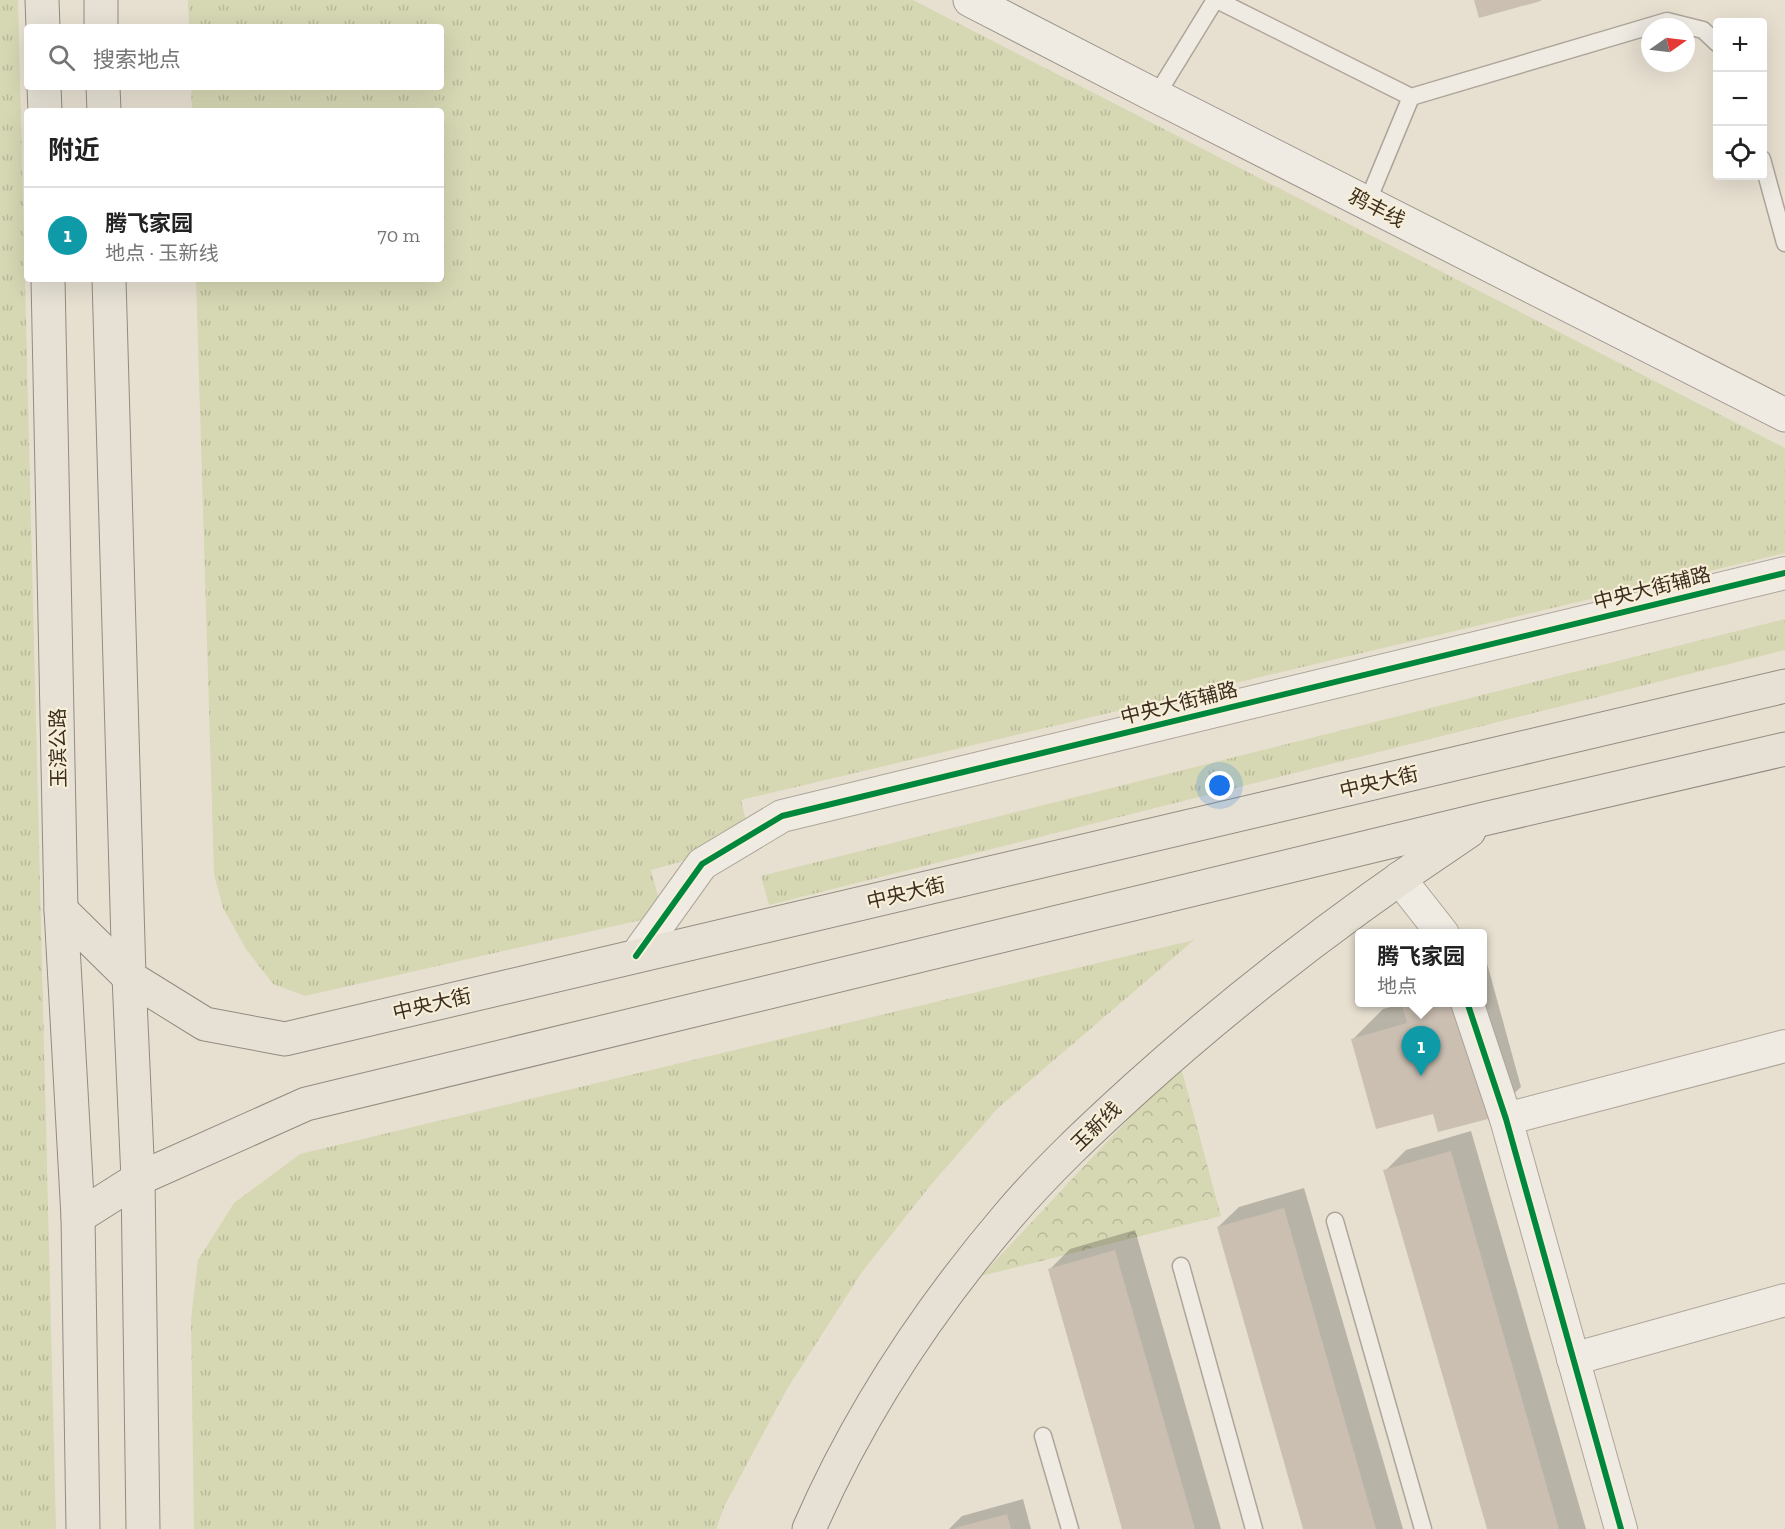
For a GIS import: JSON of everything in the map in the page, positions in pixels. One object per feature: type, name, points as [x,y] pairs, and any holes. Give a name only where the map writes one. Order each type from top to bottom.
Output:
[{"type":"main road","points":[[42,0],[43,24]]},
{"type":"main road","points":[[101,0],[101,24]]},
{"type":"main road","name":"鸦丰线","points":[[970,0],[1785,415]]},
{"type":"main road","points":[[44,90],[45,108]]},
{"type":"main road","points":[[103,90],[104,108]]},
{"type":"main road","name":"玉滨公路","points":[[48,282],[61,910],[78,1217],[83,1529]]},
{"type":"main road","points":[[109,282],[129,976],[138,1179],[143,1529]]},
{"type":"main road","name":"中央大街","points":[[61,910],[129,976],[205,1024],[285,1039],[1785,686]]},
{"type":"main road","points":[[78,1217],[138,1179],[306,1104],[1785,748]]},
{"type":"main road","name":"玉新线","points":[[809,1529],[869,1408],[938,1305],[1008,1216],[1084,1136],[1173,1054],[1261,982],[1399,878],[1488,818]]},
{"type":"street","name":"中央大街辅路","points":[[636,956],[702,864],[783,816],[1785,573]]},
{"type":"street","points":[[1399,878],[1440,929]]},
{"type":"street","points":[[1469,1007],[1506,1119],[1621,1529]]},
{"type":"street","points":[[1506,1119],[1785,1046]]},
{"type":"street","points":[[1573,1359],[1785,1300]]},
{"type":"lane","points":[[1156,96],[1216,0],[1411,97],[1667,21],[1703,30],[1713,39]]},
{"type":"lane","points":[[1367,203],[1411,97]]},
{"type":"lane","points":[[1767,177],[1785,243]]},
{"type":"lane","points":[[1335,1221],[1423,1529]]},
{"type":"lane","points":[[1181,1266],[1254,1529]]},
{"type":"lane","points":[[1043,1436],[1070,1529]]},
{"type":"green space","points":[[0,0],[18,0],[56,1529],[0,1529]]},
{"type":"green space","points":[[188,0],[913,0],[1785,448],[1785,553],[741,800],[751,842],[651,870],[663,915],[305,996],[273,984],[246,949],[223,908],[214,874],[196,282],[444,282],[444,108],[192,108],[191,90],[444,90],[444,24],[189,24]]},
{"type":"green space","points":[[1785,619],[1785,650],[769,905],[761,876]]},
{"type":"green space","points":[[1194,940],[997,1109],[929,1187],[862,1272],[787,1389],[724,1507],[716,1529],[194,1529],[191,1319],[198,1260],[234,1203],[300,1154]]},
{"type":"green space","points":[[1180,1064],[1221,1216],[981,1276]]},
{"type":"building","points":[[1474,0],[1541,0],[1541,1],[1479,18]]},
{"type":"building","points":[[1402,1007],[1461,1007],[1492,1118],[1438,1132],[1433,1114],[1376,1129],[1351,1039],[1407,1023]]},
{"type":"building","points":[[1451,1151],[1559,1529],[1487,1529],[1383,1170]]},
{"type":"building","points":[[1284,1208],[1376,1529],[1303,1529],[1217,1227]]},
{"type":"building","points":[[1115,1250],[1195,1529],[1122,1529],[1048,1269]]},
{"type":"building","points":[[1007,1514],[1011,1529],[955,1529],[955,1528]]},
{"type":"cycle path","points":[[636,956],[702,864],[782,816],[1785,573]]},
{"type":"cycle path","points":[[1469,1007],[1506,1119],[1621,1529]]},
{"type":"place","name":"腾飞家园","points":[[1421,1076]]}]
